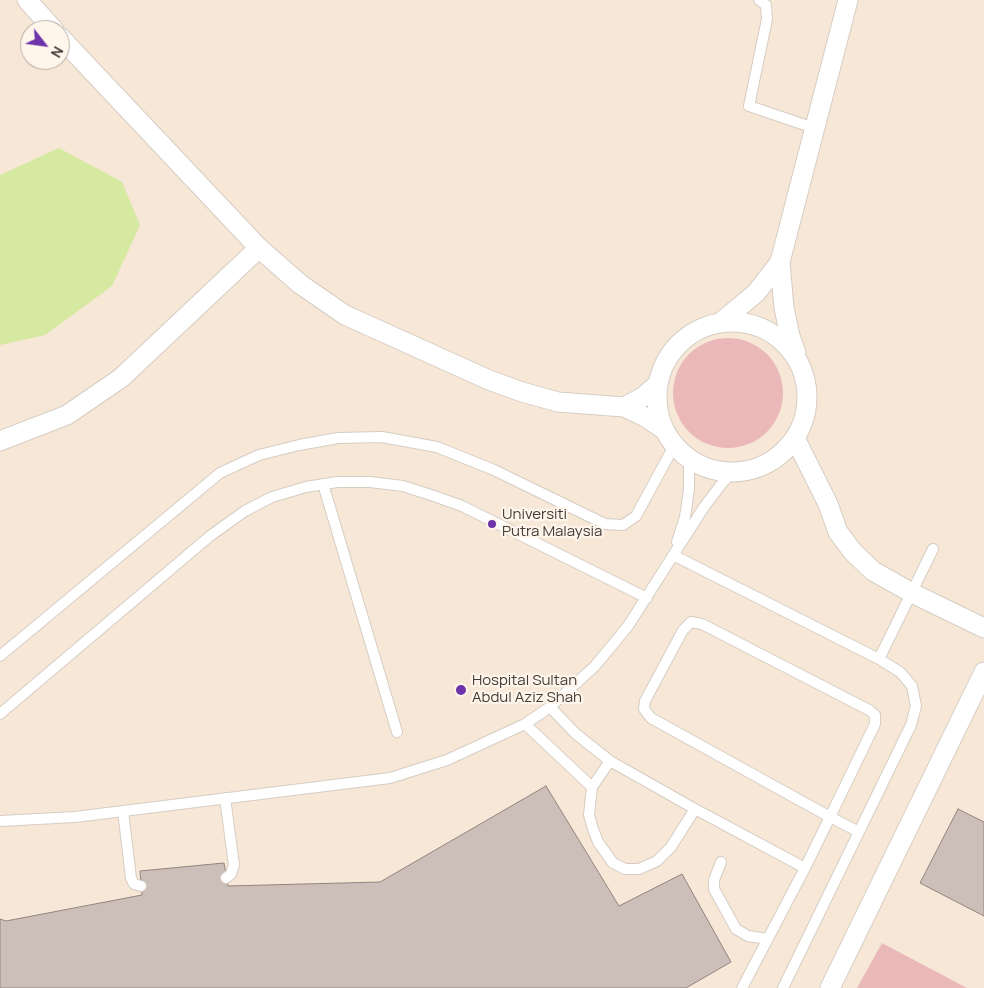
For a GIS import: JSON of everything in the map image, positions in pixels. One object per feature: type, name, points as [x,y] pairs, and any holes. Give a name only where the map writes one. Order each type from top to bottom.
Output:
[{"type":"street","points":[[27,0],[45,20]]},
{"type":"street","points":[[800,366],[787,345],[767,330],[745,322],[721,322],[699,329],[680,343],[665,362],[658,384],[657,408],[662,428],[674,446],[689,460],[708,469],[732,473],[757,468],[778,456],[795,438],[805,415],[807,390],[800,366],[790,336],[784,308],[780,262],[848,0]]},
{"type":"street","points":[[70,48],[259,248],[300,284],[345,315],[489,380],[522,392],[558,402],[624,407],[662,428]]},
{"type":"street","points":[[0,441],[67,415],[121,378],[259,248]]},
{"type":"street","points":[[721,322],[756,293],[780,262]]},
{"type":"street","points":[[624,407],[643,397],[658,384]]},
{"type":"street","points":[[795,438],[828,504],[838,532],[853,552],[873,571],[912,593],[984,628]]},
{"type":"street","points":[[778,456],[814,475]]},
{"type":"street","points":[[830,988],[984,672]]},
{"type":"lane","points":[[759,0],[766,6],[767,19],[749,106],[814,128]]},
{"type":"lane","points":[[0,656],[220,473],[259,455],[299,444],[338,438],[382,437],[437,447],[494,470],[605,524],[623,525],[636,516],[674,446]]},
{"type":"lane","points":[[673,555],[685,517],[689,489],[689,460]]},
{"type":"lane","points":[[0,821],[75,817],[390,778],[447,760],[525,724],[550,707],[595,666],[628,626],[704,507],[732,473]]},
{"type":"lane","points":[[0,714],[203,542],[245,511],[272,497],[306,487],[337,482],[370,482],[403,486],[434,496],[462,506],[647,598]]},
{"type":"lane","points":[[323,484],[397,732]]},
{"type":"lane","points":[[878,659],[933,549]]},
{"type":"lane","points":[[673,555],[878,659],[900,672],[912,686],[916,706],[911,725],[783,988]]},
{"type":"lane","points":[[742,988],[805,868],[830,817],[876,724],[875,715],[869,710],[702,624],[691,622],[683,630],[645,701],[644,709],[651,718],[830,817],[859,832]]},
{"type":"lane","points":[[550,707],[576,734],[610,761],[805,868]]},
{"type":"lane","points":[[525,724],[592,787]]},
{"type":"lane","points":[[610,761],[592,787],[590,815],[598,842],[613,863],[625,869],[639,869],[657,861],[671,847],[695,809]]},
{"type":"lane","points":[[224,798],[234,865],[231,874],[226,878]]},
{"type":"lane","points":[[123,810],[131,878],[134,884],[141,886]]},
{"type":"lane","points":[[720,862],[714,880],[714,889],[736,929],[748,936],[768,938]]},
{"type":"shaded area","name":"Universiti Putra Malaysia","points":[[0,0],[984,0],[984,988],[0,988]]},
{"type":"shaded area","points":[[59,148],[122,182],[140,225],[112,286],[45,335],[0,345],[0,175]]},
{"type":"shaded area","points":[[728,338],[749,342],[767,354],[779,372],[783,393],[779,414],[767,432],[749,444],[728,448],[707,444],[689,432],[677,414],[673,393],[677,372],[689,354],[707,342]]},
{"type":"shaded area","points":[[882,943],[967,988],[857,988]]},
{"type":"building","points":[[546,786],[619,906],[682,874],[731,962],[686,988],[0,988],[0,919],[6,921],[142,895],[140,871],[224,863],[228,886],[380,882]]},
{"type":"building","points":[[958,809],[984,822],[984,916],[920,883]]},
{"type":"place","name":"Universiti Putra Malaysia","points":[[492,524]]},
{"type":"place","name":"Hospital Sultan Abdul Aziz Shah","points":[[461,690]]}]
